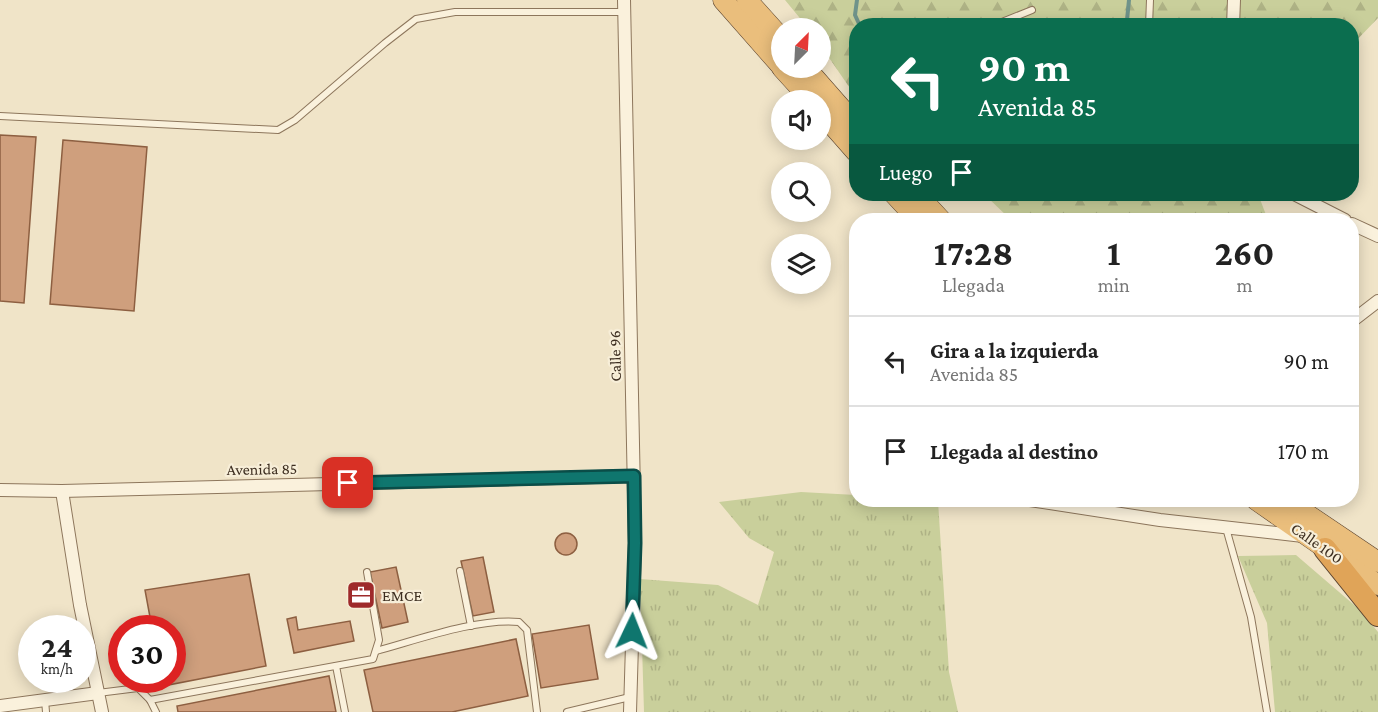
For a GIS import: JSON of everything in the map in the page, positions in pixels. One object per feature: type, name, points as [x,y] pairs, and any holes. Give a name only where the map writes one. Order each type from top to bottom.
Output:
[{"type":"highway","points":[[723,0],[771,55]]},
{"type":"highway","points":[[747,0],[771,27]]},
{"type":"highway","points":[[792,78],[802,90]]},
{"type":"highway","points":[[815,78],[849,117]]},
{"type":"highway","points":[[831,124],[849,144]]},
{"type":"highway","points":[[900,201],[912,213]]},
{"type":"highway","points":[[923,201],[934,213]]},
{"type":"highway","name":"Calle 100","points":[[1266,507],[1378,585]]},
{"type":"highway","name":"Calle 100","points":[[1296,507],[1378,562]]},
{"type":"highway","points":[[1316,542],[1378,615]]},
{"type":"street","points":[[1233,18],[1234,0]]},
{"type":"street","name":"Calle 96","points":[[624,6],[635,543],[630,712]]},
{"type":"street","points":[[1308,201],[1331,213]]},
{"type":"street","points":[[1359,228],[1378,237]]},
{"type":"street","points":[[1359,316],[1378,301]]},
{"type":"street","name":"Avenida 85","points":[[0,490],[62,491],[634,476]]},
{"type":"street","points":[[62,491],[80,605],[102,712]]},
{"type":"street","points":[[1076,507],[1226,527],[1316,542]]},
{"type":"street","points":[[0,706],[46,706],[98,693]]},
{"type":"lane","points":[[1149,18],[1150,0]]},
{"type":"lane","points":[[0,116],[278,130],[295,120],[416,19],[455,12],[624,6]]},
{"type":"lane","points":[[1012,18],[1032,10]]},
{"type":"lane","points":[[1226,527],[1251,617],[1266,712]]},
{"type":"lane","points":[[460,571],[471,626]]},
{"type":"lane","points":[[150,700],[374,659],[380,640],[367,572]]},
{"type":"lane","points":[[354,602],[372,598]]},
{"type":"lane","points":[[376,651],[471,626],[509,621],[519,622],[527,630],[537,712]]},
{"type":"lane","points":[[336,666],[345,712]]},
{"type":"lane","points":[[98,693],[108,692]]},
{"type":"lane","points":[[143,693],[150,700],[156,712]]},
{"type":"lane","points":[[567,712],[631,697]]},
{"type":"green space","points":[[785,0],[1378,0],[1378,18],[1359,38],[1359,18],[849,18],[849,87],[831,61],[831,18],[800,18]]},
{"type":"green space","points":[[991,201],[1261,201],[1265,213],[1004,213]]},
{"type":"green space","points":[[801,492],[849,495],[849,507],[938,507],[949,672],[958,712],[644,712],[640,579],[718,585],[758,605],[774,552],[749,538],[719,502]]},
{"type":"green space","points":[[1296,555],[1360,610],[1378,632],[1378,712],[1275,712],[1267,623],[1238,556]]},
{"type":"building","points":[[0,135],[36,137],[24,303],[0,301]]},
{"type":"building","points":[[63,140],[147,147],[134,311],[50,304]]},
{"type":"building","points":[[566,533],[574,536],[577,544],[574,552],[566,555],[558,552],[555,544],[558,536]]},
{"type":"building","points":[[483,557],[494,612],[473,616],[461,561]]},
{"type":"building","points":[[396,567],[408,622],[382,628],[370,572]]},
{"type":"building","points":[[249,574],[266,666],[186,682],[186,615],[150,615],[145,590]]},
{"type":"building","points":[[296,617],[298,630],[350,621],[354,641],[294,653],[287,619]]},
{"type":"building","points":[[589,625],[598,679],[541,688],[532,634]]},
{"type":"building","points":[[516,639],[528,696],[452,712],[373,712],[364,670]]},
{"type":"building","points":[[329,676],[336,712],[178,712],[177,706]]},
{"type":"waterway","points":[[856,18],[857,0]]},
{"type":"waterway","points":[[1127,18],[1129,0]]},
{"type":"place","name":"EMCE","points":[[361,595]]},
{"type":"route","points":[[348,483],[634,476],[635,543],[632,631]]}]
